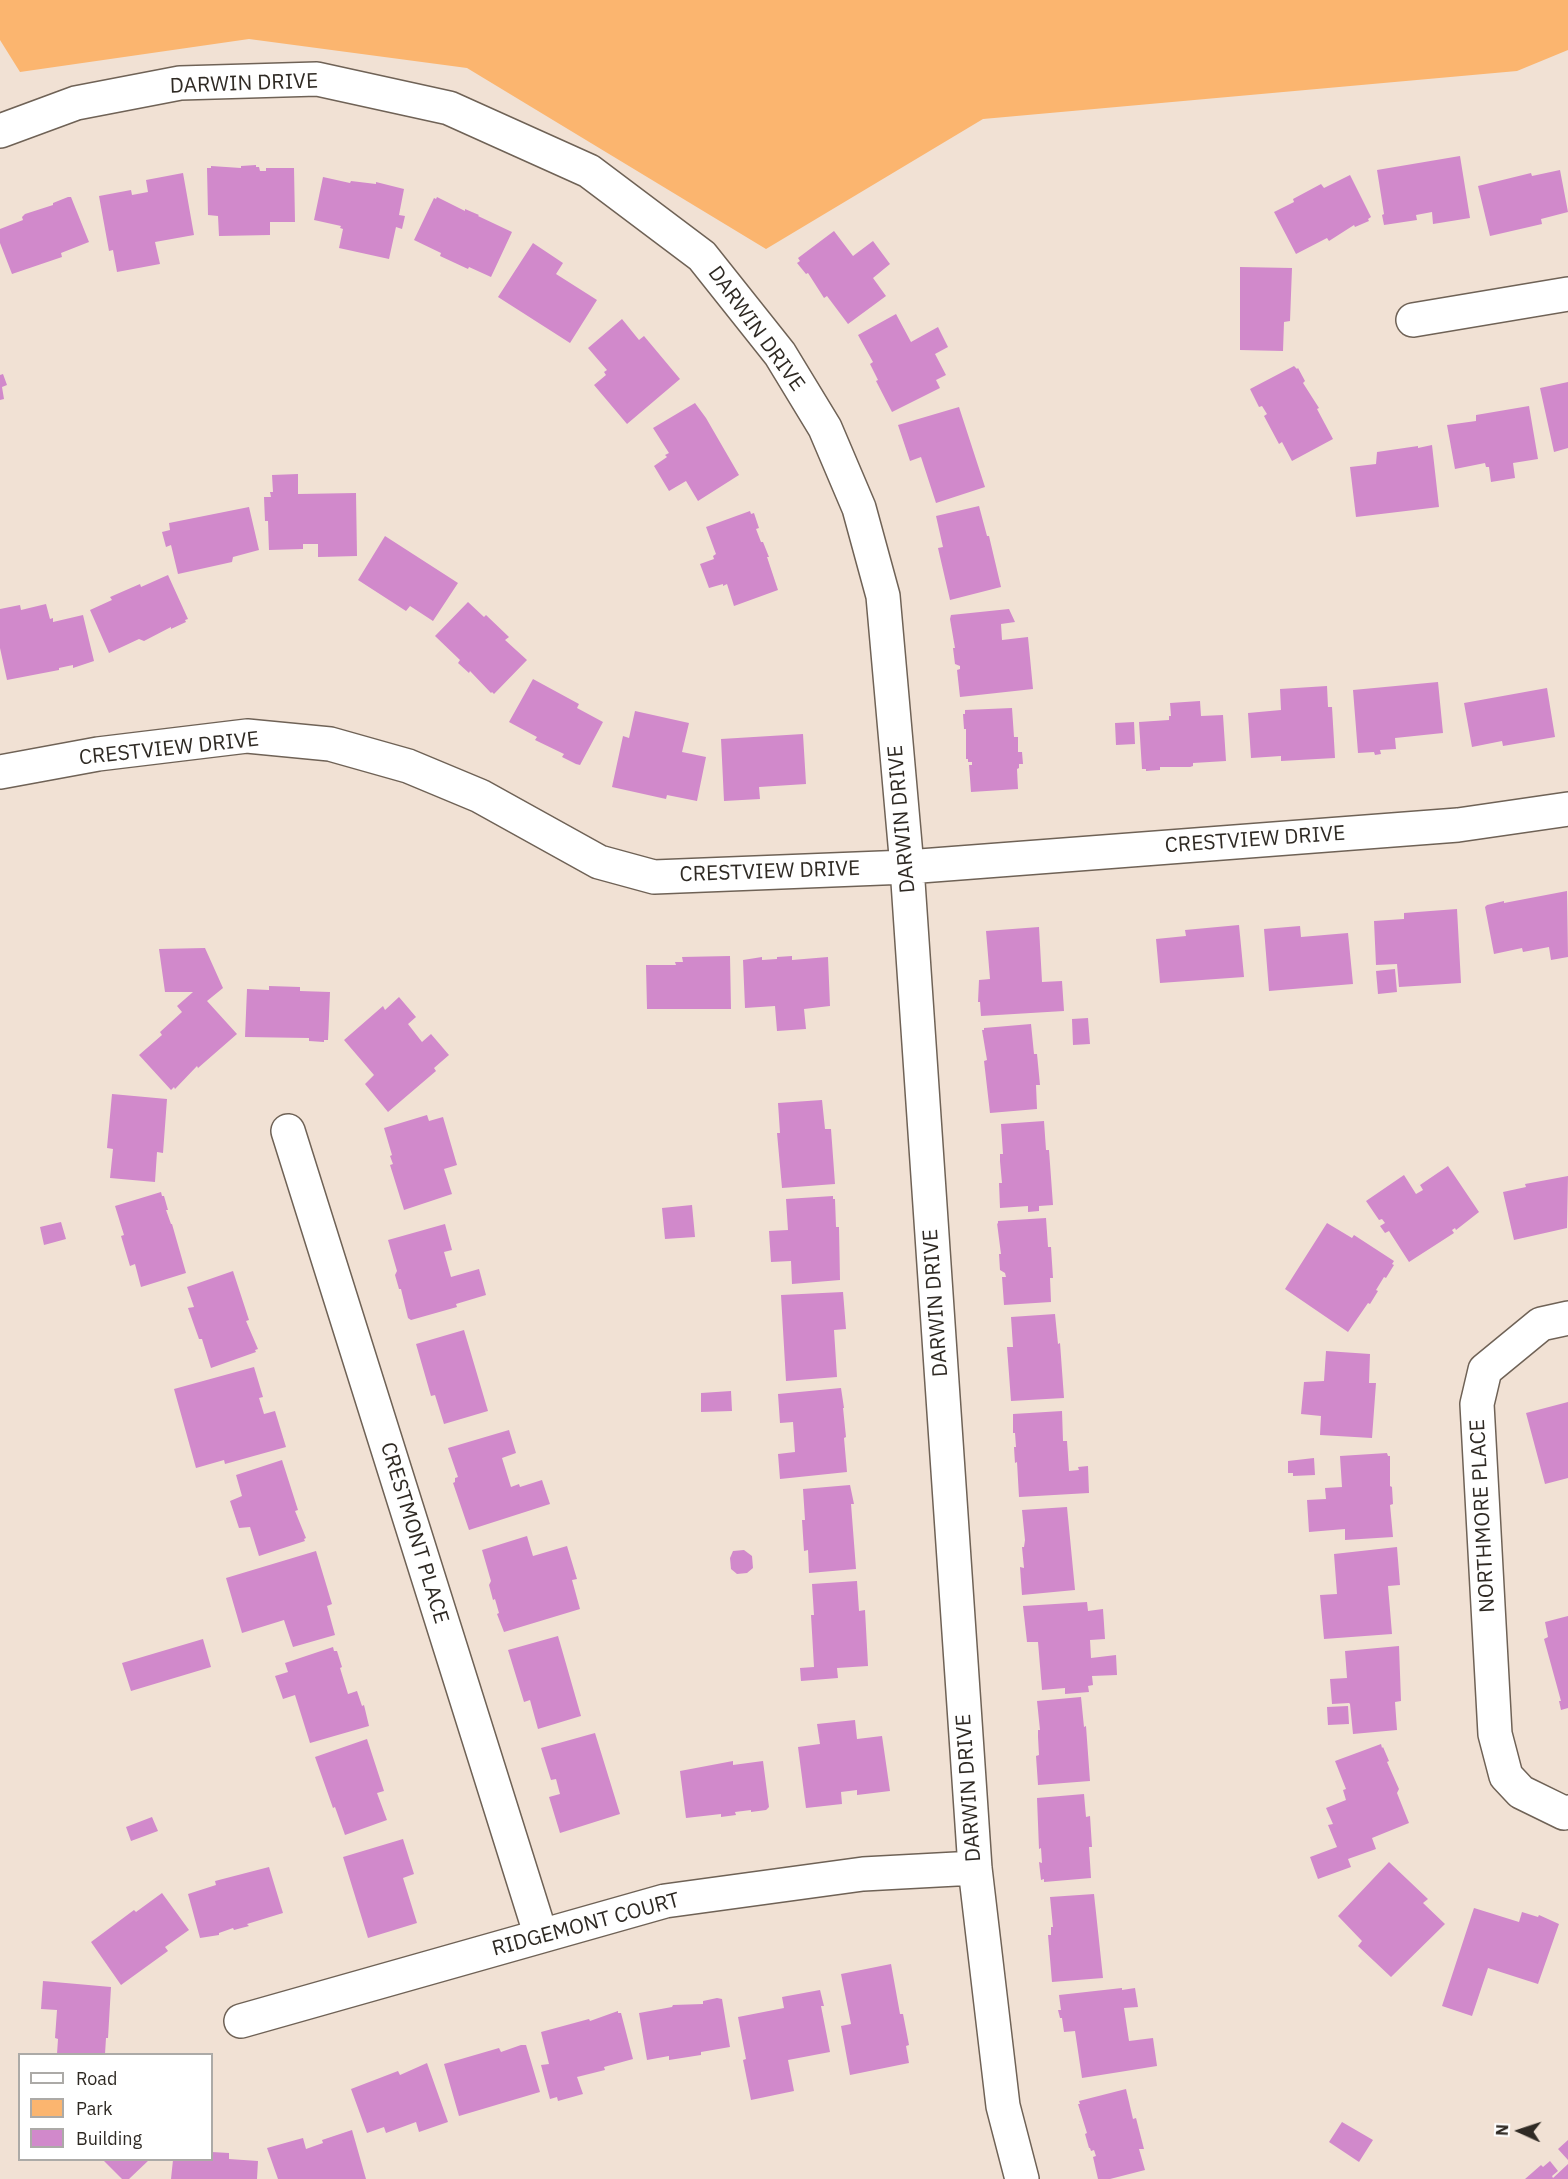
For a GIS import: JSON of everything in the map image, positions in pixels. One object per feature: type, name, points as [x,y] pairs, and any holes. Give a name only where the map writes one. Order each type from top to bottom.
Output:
[{"type":"street","name":"DARWIN DRIVE","points":[[0,131],[76,103],[180,83],[317,79],[448,108],[588,171],[702,256],[780,354],[825,428],[859,508],[883,596],[907,867],[975,1868],[1002,2106],[1022,2179]]},
{"type":"street","points":[[1413,320],[1568,294]]},
{"type":"street","name":"CRESTVIEW DRIVE","points":[[0,772],[98,753],[247,736],[330,744],[408,766],[480,796],[599,862],[654,877],[907,867],[1458,825],[1568,809]]},
{"type":"street","name":"CRESTMONT PLACE","points":[[288,1131],[540,1936]]},
{"type":"street","name":"NORTHMORE PLACE","points":[[1555,1321],[1485,1370],[1477,1404],[1495,1734],[1506,1776],[1521,1792],[1564,1813],[1568,1812]]},
{"type":"street","name":"RIDGEMONT COURT","points":[[241,2021],[665,1901],[863,1874],[975,1868]]},
{"type":"green space","points":[[0,0],[1568,0],[1568,50],[1517,71],[983,119],[766,249],[467,68],[249,39],[20,72],[0,40]]},
{"type":"building","points":[[1460,156],[1470,218],[1433,224],[1432,212],[1416,215],[1417,220],[1384,225],[1377,170]]},
{"type":"building","points":[[256,165],[260,171],[266,171],[266,168],[294,168],[295,222],[270,222],[270,235],[219,236],[218,216],[208,215],[207,168],[211,166],[241,168],[241,166]]},
{"type":"building","points":[[1560,170],[1568,212],[1541,219],[1542,224],[1490,236],[1478,186],[1531,173],[1532,176]]},
{"type":"building","points":[[183,173],[194,235],[155,242],[160,264],[117,272],[113,250],[109,251],[99,196],[131,190],[132,195],[148,192],[146,180]]},
{"type":"building","points":[[1350,175],[1371,217],[1369,221],[1355,227],[1354,225],[1329,241],[1327,238],[1296,254],[1274,212],[1321,184],[1324,188]]},
{"type":"building","points":[[323,177],[350,183],[351,181],[376,184],[376,182],[404,189],[399,215],[405,216],[402,229],[396,227],[389,259],[339,248],[343,229],[340,228],[341,226],[314,220]]},
{"type":"building","points":[[71,197],[89,242],[61,253],[62,257],[12,274],[0,243],[0,229],[23,220],[22,217],[25,214],[53,205]]},
{"type":"building","points":[[437,197],[512,232],[491,277],[440,256],[441,253],[414,240],[434,198]]},
{"type":"building","points":[[834,231],[853,256],[873,241],[890,264],[873,278],[886,296],[848,324],[827,296],[824,298],[808,273],[806,274],[797,263],[800,261],[798,258]]},
{"type":"building","points":[[533,243],[563,263],[556,274],[597,300],[570,343],[498,297]]},
{"type":"building","points":[[1240,267],[1292,268],[1290,321],[1284,322],[1283,351],[1240,350]]},
{"type":"building","points":[[896,314],[911,342],[938,327],[948,347],[935,354],[946,375],[936,380],[940,388],[892,412],[876,381],[878,380],[870,364],[873,362],[858,335]]},
{"type":"building","points":[[622,319],[639,340],[644,336],[680,379],[627,424],[594,385],[606,375],[604,372],[607,370],[588,348]]},
{"type":"building","points":[[1294,366],[1298,368],[1305,381],[1303,383],[1319,408],[1317,409],[1333,439],[1292,461],[1282,442],[1279,444],[1264,416],[1267,414],[1262,406],[1259,407],[1250,389]]},
{"type":"building","points":[[3,374],[7,385],[2,387],[4,399],[0,400],[0,375]]},
{"type":"building","points":[[1568,382],[1568,448],[1554,452],[1540,388]]},
{"type":"building","points":[[695,403],[739,475],[698,501],[686,481],[669,491],[654,466],[669,453],[653,428]]},
{"type":"building","points":[[1529,406],[1538,459],[1513,463],[1515,478],[1491,482],[1489,467],[1486,467],[1485,463],[1455,469],[1447,425],[1476,421],[1476,415]]},
{"type":"building","points":[[959,407],[985,487],[936,503],[921,457],[910,461],[898,425]]},
{"type":"building","points":[[1432,445],[1439,507],[1356,517],[1350,467],[1376,464],[1377,452]]},
{"type":"building","points":[[298,474],[298,494],[356,493],[357,556],[318,557],[318,544],[303,544],[303,549],[269,550],[264,497],[271,497],[270,492],[273,492],[272,475]]},
{"type":"building","points":[[979,506],[1001,587],[950,600],[938,548],[943,547],[936,516]]},
{"type":"building","points":[[249,507],[259,550],[233,557],[232,562],[178,574],[171,545],[166,547],[162,532],[170,530],[169,523]]},
{"type":"building","points":[[750,511],[751,514],[754,513],[759,528],[756,529],[769,557],[767,557],[778,590],[734,606],[727,584],[709,588],[700,564],[714,559],[713,556],[716,554],[706,527]]},
{"type":"building","points":[[385,536],[458,583],[433,621],[410,606],[406,611],[358,580]]},
{"type":"building","points":[[168,575],[188,619],[185,620],[186,622],[144,641],[139,639],[109,653],[90,610],[112,600],[110,597]]},
{"type":"building","points":[[468,602],[509,637],[505,640],[527,660],[494,694],[458,663],[460,660],[435,636]]},
{"type":"building","points":[[46,604],[53,622],[83,615],[94,661],[73,668],[73,665],[7,680],[0,648],[0,609],[20,605],[21,610]]},
{"type":"building","points":[[1009,609],[1015,622],[1001,624],[1002,640],[1028,637],[1033,689],[960,697],[957,670],[960,666],[955,664],[951,615]]},
{"type":"building","points":[[533,679],[579,704],[577,708],[603,722],[580,765],[562,757],[564,754],[535,740],[537,737],[509,722]]},
{"type":"building","points":[[1438,682],[1443,733],[1395,738],[1396,749],[1380,750],[1381,754],[1358,753],[1353,690]]},
{"type":"building","points":[[1327,686],[1328,707],[1332,707],[1335,758],[1281,761],[1281,756],[1251,758],[1248,713],[1281,710],[1280,689]]},
{"type":"building","points":[[1547,688],[1555,737],[1503,746],[1502,741],[1472,747],[1464,703]]},
{"type":"building","points":[[1200,701],[1201,716],[1223,715],[1226,761],[1193,763],[1190,767],[1160,767],[1160,770],[1142,769],[1139,722],[1169,720],[1170,703]]},
{"type":"building","points":[[1012,708],[1014,737],[1018,737],[1018,752],[1022,752],[1023,764],[1019,764],[1017,769],[1018,789],[971,792],[969,765],[972,765],[972,762],[966,759],[966,729],[964,729],[963,714],[965,710]]},
{"type":"building","points":[[635,711],[689,723],[682,752],[706,757],[697,801],[667,795],[666,799],[612,787],[623,736],[629,738]]},
{"type":"building","points":[[1134,722],[1135,744],[1116,745],[1115,723]]},
{"type":"building","points":[[803,734],[806,784],[759,787],[760,799],[724,801],[721,739]]},
{"type":"building","points":[[1567,891],[1568,957],[1551,960],[1549,947],[1523,952],[1522,948],[1494,954],[1485,907],[1487,905]]},
{"type":"building","points":[[1457,909],[1461,983],[1399,987],[1397,964],[1376,965],[1374,921],[1404,919],[1404,913]]},
{"type":"building","points":[[1239,925],[1244,977],[1160,983],[1156,939],[1186,936],[1185,930]]},
{"type":"building","points":[[1300,926],[1301,937],[1348,933],[1353,984],[1269,991],[1264,929]]},
{"type":"building","points":[[1039,927],[1042,982],[1062,981],[1064,1011],[981,1016],[980,1002],[978,1002],[979,980],[990,979],[986,931]]},
{"type":"building","points":[[205,948],[223,988],[207,1001],[237,1034],[198,1068],[197,1066],[175,1089],[174,1087],[171,1090],[139,1055],[162,1035],[160,1032],[182,1012],[177,1006],[193,992],[165,992],[159,949]]},
{"type":"building","points":[[730,956],[731,1009],[647,1009],[646,965],[676,965],[675,962],[683,962],[682,957]]},
{"type":"building","points":[[792,956],[792,960],[828,957],[830,1006],[804,1009],[806,1029],[777,1031],[775,1006],[745,1008],[743,960]]},
{"type":"building","points":[[1395,969],[1397,992],[1378,994],[1376,971]]},
{"type":"building","points":[[269,986],[300,987],[300,991],[330,992],[328,1040],[324,1042],[309,1041],[309,1038],[245,1037],[247,989],[269,990]]},
{"type":"building","points":[[399,997],[416,1017],[408,1024],[422,1042],[431,1034],[449,1055],[434,1068],[436,1071],[388,1112],[365,1084],[374,1075],[344,1040],[383,1006],[385,1010]]},
{"type":"building","points":[[1088,1018],[1090,1044],[1073,1045],[1072,1019]]},
{"type":"building","points":[[1031,1024],[1040,1085],[1036,1085],[1037,1109],[990,1113],[984,1061],[987,1060],[982,1030]]},
{"type":"building","points":[[112,1094],[167,1099],[163,1153],[157,1152],[155,1182],[110,1178],[113,1149],[107,1148]]},
{"type":"building","points":[[822,1100],[825,1129],[831,1129],[835,1184],[782,1188],[777,1133],[780,1133],[778,1103]]},
{"type":"building","points":[[427,1115],[429,1121],[443,1117],[457,1165],[444,1169],[452,1194],[404,1210],[390,1165],[393,1164],[390,1156],[392,1155],[384,1128]]},
{"type":"building","points":[[1044,1121],[1046,1150],[1049,1150],[1053,1205],[1039,1206],[1039,1211],[1028,1212],[1028,1206],[1000,1208],[999,1183],[1002,1183],[1000,1154],[1003,1154],[1001,1124]]},
{"type":"building","points":[[1448,1166],[1479,1212],[1456,1230],[1455,1228],[1452,1230],[1454,1233],[1409,1262],[1389,1231],[1385,1233],[1380,1226],[1385,1223],[1382,1219],[1379,1220],[1366,1201],[1404,1175],[1416,1194],[1423,1190],[1420,1185]]},
{"type":"building","points":[[1568,1176],[1567,1228],[1514,1240],[1503,1192],[1526,1187],[1525,1184]]},
{"type":"building","points":[[161,1192],[186,1273],[141,1287],[135,1264],[130,1266],[115,1206]]},
{"type":"building","points":[[833,1196],[836,1227],[839,1227],[840,1280],[792,1284],[791,1261],[771,1262],[769,1231],[788,1230],[786,1199]]},
{"type":"building","points":[[692,1205],[695,1237],[665,1239],[662,1208]]},
{"type":"building","points":[[1046,1218],[1053,1278],[1050,1278],[1051,1302],[1004,1305],[1002,1277],[1006,1277],[1005,1273],[1000,1270],[999,1254],[1001,1254],[997,1223],[998,1221]]},
{"type":"building","points":[[61,1222],[66,1239],[44,1245],[40,1227]]},
{"type":"building","points":[[1327,1223],[1352,1238],[1354,1235],[1394,1261],[1392,1264],[1394,1265],[1376,1290],[1378,1291],[1370,1304],[1368,1303],[1348,1332],[1285,1289]]},
{"type":"building","points":[[445,1224],[452,1250],[444,1252],[451,1277],[479,1269],[486,1295],[456,1304],[457,1307],[411,1320],[408,1318],[401,1289],[399,1289],[395,1275],[397,1271],[388,1240]]},
{"type":"building","points":[[233,1271],[249,1320],[246,1321],[258,1349],[255,1350],[256,1352],[211,1368],[202,1339],[199,1339],[188,1308],[194,1307],[187,1287]]},
{"type":"building","points":[[843,1292],[846,1329],[834,1330],[837,1377],[786,1381],[781,1295]]},
{"type":"building","points":[[1055,1314],[1058,1344],[1060,1343],[1064,1398],[1011,1401],[1007,1347],[1013,1347],[1011,1317]]},
{"type":"building","points":[[464,1330],[488,1411],[444,1424],[435,1395],[431,1396],[416,1344]]},
{"type":"building","points":[[1326,1351],[1370,1354],[1369,1383],[1376,1383],[1372,1438],[1320,1435],[1321,1416],[1301,1414],[1304,1382],[1324,1381]]},
{"type":"building","points":[[254,1367],[263,1397],[259,1398],[264,1414],[275,1411],[286,1447],[225,1464],[224,1460],[196,1468],[174,1389]]},
{"type":"building","points":[[841,1388],[847,1472],[780,1479],[778,1454],[795,1452],[793,1422],[780,1423],[778,1394]]},
{"type":"building","points":[[731,1391],[732,1411],[701,1412],[701,1393]]},
{"type":"building","points":[[1568,1402],[1568,1478],[1545,1484],[1526,1413]]},
{"type":"building","points":[[1062,1411],[1063,1441],[1067,1441],[1069,1471],[1088,1466],[1089,1493],[1019,1497],[1013,1414]]},
{"type":"building","points":[[509,1430],[516,1453],[502,1458],[511,1487],[519,1484],[520,1487],[542,1480],[550,1504],[469,1530],[453,1483],[458,1477],[448,1448]]},
{"type":"building","points":[[1387,1453],[1390,1456],[1390,1486],[1392,1487],[1393,1504],[1390,1505],[1393,1537],[1345,1540],[1345,1529],[1309,1532],[1307,1500],[1326,1499],[1325,1488],[1342,1487],[1340,1456]]},
{"type":"building","points":[[1314,1458],[1315,1475],[1293,1476],[1293,1473],[1288,1473],[1288,1461]]},
{"type":"building","points":[[282,1460],[298,1510],[295,1511],[306,1538],[305,1541],[259,1556],[250,1527],[239,1528],[230,1501],[242,1496],[236,1475]]},
{"type":"building","points":[[850,1485],[854,1504],[851,1504],[856,1569],[809,1573],[808,1550],[804,1551],[803,1489]]},
{"type":"building","points":[[1067,1507],[1075,1590],[1022,1595],[1020,1567],[1024,1568],[1022,1547],[1024,1547],[1025,1540],[1022,1510]]},
{"type":"building","points":[[527,1536],[533,1556],[567,1546],[577,1579],[572,1580],[580,1609],[504,1632],[497,1614],[499,1613],[495,1599],[493,1600],[489,1585],[491,1581],[482,1550]]},
{"type":"building","points":[[1397,1547],[1400,1585],[1388,1586],[1392,1634],[1324,1639],[1320,1595],[1337,1594],[1334,1554]]},
{"type":"building","points":[[744,1550],[752,1556],[753,1568],[747,1573],[737,1574],[731,1569],[730,1558],[733,1551]]},
{"type":"building","points":[[316,1551],[332,1604],[327,1606],[335,1635],[293,1647],[284,1620],[242,1633],[226,1578]]},
{"type":"building","points":[[857,1581],[859,1611],[865,1610],[868,1666],[837,1668],[838,1678],[801,1681],[800,1668],[814,1667],[812,1584]]},
{"type":"building","points":[[1087,1602],[1088,1611],[1103,1609],[1105,1639],[1090,1640],[1091,1658],[1116,1655],[1117,1675],[1092,1676],[1093,1685],[1088,1686],[1089,1692],[1065,1694],[1065,1688],[1042,1690],[1038,1642],[1027,1642],[1023,1606]]},
{"type":"building","points":[[1568,1616],[1568,1708],[1561,1710],[1559,1701],[1561,1701],[1544,1639],[1548,1637],[1545,1622]]},
{"type":"building","points":[[558,1636],[581,1716],[538,1729],[530,1700],[524,1702],[508,1650]]},
{"type":"building","points":[[203,1639],[211,1667],[131,1691],[122,1663]]},
{"type":"building","points":[[1399,1646],[1401,1701],[1395,1702],[1397,1730],[1353,1734],[1350,1704],[1332,1704],[1330,1679],[1347,1678],[1345,1651]]},
{"type":"building","points":[[333,1647],[334,1651],[337,1651],[348,1694],[357,1691],[362,1706],[364,1705],[369,1726],[310,1743],[295,1695],[283,1699],[275,1676],[288,1672],[285,1663]]},
{"type":"building","points":[[1081,1697],[1084,1727],[1086,1726],[1090,1781],[1038,1785],[1036,1756],[1039,1755],[1038,1730],[1040,1730],[1037,1701]]},
{"type":"building","points":[[1348,1706],[1349,1724],[1328,1725],[1327,1707]]},
{"type":"building","points":[[855,1720],[857,1739],[882,1736],[890,1791],[857,1795],[857,1790],[841,1792],[842,1804],[806,1808],[798,1747],[820,1744],[817,1724]]},
{"type":"building","points":[[595,1733],[620,1814],[560,1833],[549,1797],[560,1794],[556,1779],[551,1780],[541,1748]]},
{"type":"building","points":[[367,1739],[384,1791],[377,1793],[387,1820],[345,1835],[315,1757]]},
{"type":"building","points":[[1381,1744],[1399,1789],[1397,1793],[1409,1823],[1372,1838],[1376,1849],[1348,1859],[1351,1867],[1318,1879],[1310,1857],[1337,1847],[1328,1825],[1333,1824],[1326,1808],[1346,1800],[1343,1790],[1346,1789],[1335,1761]]},
{"type":"building","points":[[733,1761],[733,1765],[763,1761],[769,1807],[766,1810],[735,1812],[736,1815],[721,1817],[721,1814],[686,1818],[680,1771]]},
{"type":"building","points":[[1084,1794],[1086,1817],[1090,1816],[1091,1878],[1044,1882],[1044,1879],[1041,1880],[1039,1862],[1042,1863],[1041,1848],[1039,1849],[1037,1798]]},
{"type":"building","points":[[152,1817],[158,1831],[131,1841],[126,1827]]},
{"type":"building","points":[[403,1839],[414,1874],[403,1878],[417,1923],[368,1938],[343,1857]]},
{"type":"building","points":[[1389,1862],[1428,1899],[1423,1903],[1445,1924],[1391,1977],[1358,1946],[1362,1941],[1338,1916]]},
{"type":"building","points":[[269,1867],[283,1913],[247,1924],[249,1926],[234,1930],[233,1928],[219,1935],[200,1938],[188,1894],[216,1885],[215,1881]]},
{"type":"building","points":[[162,1893],[189,1930],[165,1947],[168,1951],[121,1985],[91,1942],[134,1910],[136,1912]]},
{"type":"building","points":[[1094,1894],[1103,1978],[1052,1982],[1048,1935],[1051,1935],[1051,1927],[1053,1927],[1050,1897]]},
{"type":"building","points":[[1474,1908],[1519,1922],[1522,1912],[1538,1917],[1539,1915],[1559,1924],[1538,1984],[1488,1968],[1472,2016],[1442,2006]]},
{"type":"building","points":[[891,1964],[900,2014],[903,2014],[909,2045],[906,2046],[909,2063],[850,2075],[841,2026],[851,2024],[841,1974]]},
{"type":"building","points":[[43,1981],[111,1987],[105,2053],[57,2053],[58,2039],[55,2038],[57,2010],[41,2009]]},
{"type":"building","points":[[1122,1988],[1122,1990],[1135,1988],[1138,2007],[1124,2008],[1129,2041],[1153,2038],[1157,2066],[1082,2078],[1075,2031],[1064,2032],[1058,2010],[1061,2010],[1059,1995]]},
{"type":"building","points":[[820,1990],[830,2052],[788,2060],[794,2091],[751,2100],[738,2017],[784,2008],[782,1997]]},
{"type":"building","points":[[722,1999],[730,2047],[701,2052],[701,2055],[669,2060],[669,2056],[647,2060],[639,2013],[673,2005],[703,2004],[703,2001]]},
{"type":"building","points":[[618,2011],[621,2013],[633,2059],[604,2067],[605,2070],[577,2077],[583,2094],[558,2101],[557,2097],[550,2099],[541,2065],[549,2064],[541,2032],[589,2019],[590,2021]]},
{"type":"building","points":[[526,2045],[540,2092],[459,2116],[444,2064],[499,2048],[501,2052]]},
{"type":"building","points":[[427,2063],[448,2122],[419,2132],[416,2122],[386,2133],[384,2127],[367,2133],[351,2089],[398,2071],[400,2075]]},
{"type":"building","points":[[1126,2089],[1133,2119],[1136,2118],[1144,2149],[1139,2149],[1145,2170],[1110,2179],[1098,2179],[1093,2157],[1096,2156],[1094,2150],[1091,2151],[1089,2148],[1078,2104],[1080,2104],[1079,2101]]},
{"type":"building","points":[[1342,2122],[1373,2140],[1359,2162],[1329,2142]]},
{"type":"building","points":[[352,2130],[366,2179],[278,2179],[267,2148],[303,2138],[306,2149],[323,2143],[322,2140]]},
{"type":"building","points":[[1568,2140],[1568,2160],[1558,2149]]},
{"type":"building","points":[[213,2152],[229,2153],[229,2159],[258,2161],[257,2179],[171,2179],[173,2161],[213,2161]]},
{"type":"building","points":[[104,2161],[148,2161],[129,2179],[122,2179]]},
{"type":"building","points":[[1550,2161],[1558,2171],[1552,2176],[1553,2178],[1568,2164],[1568,2179],[1525,2179],[1541,2165],[1543,2167]]}]
